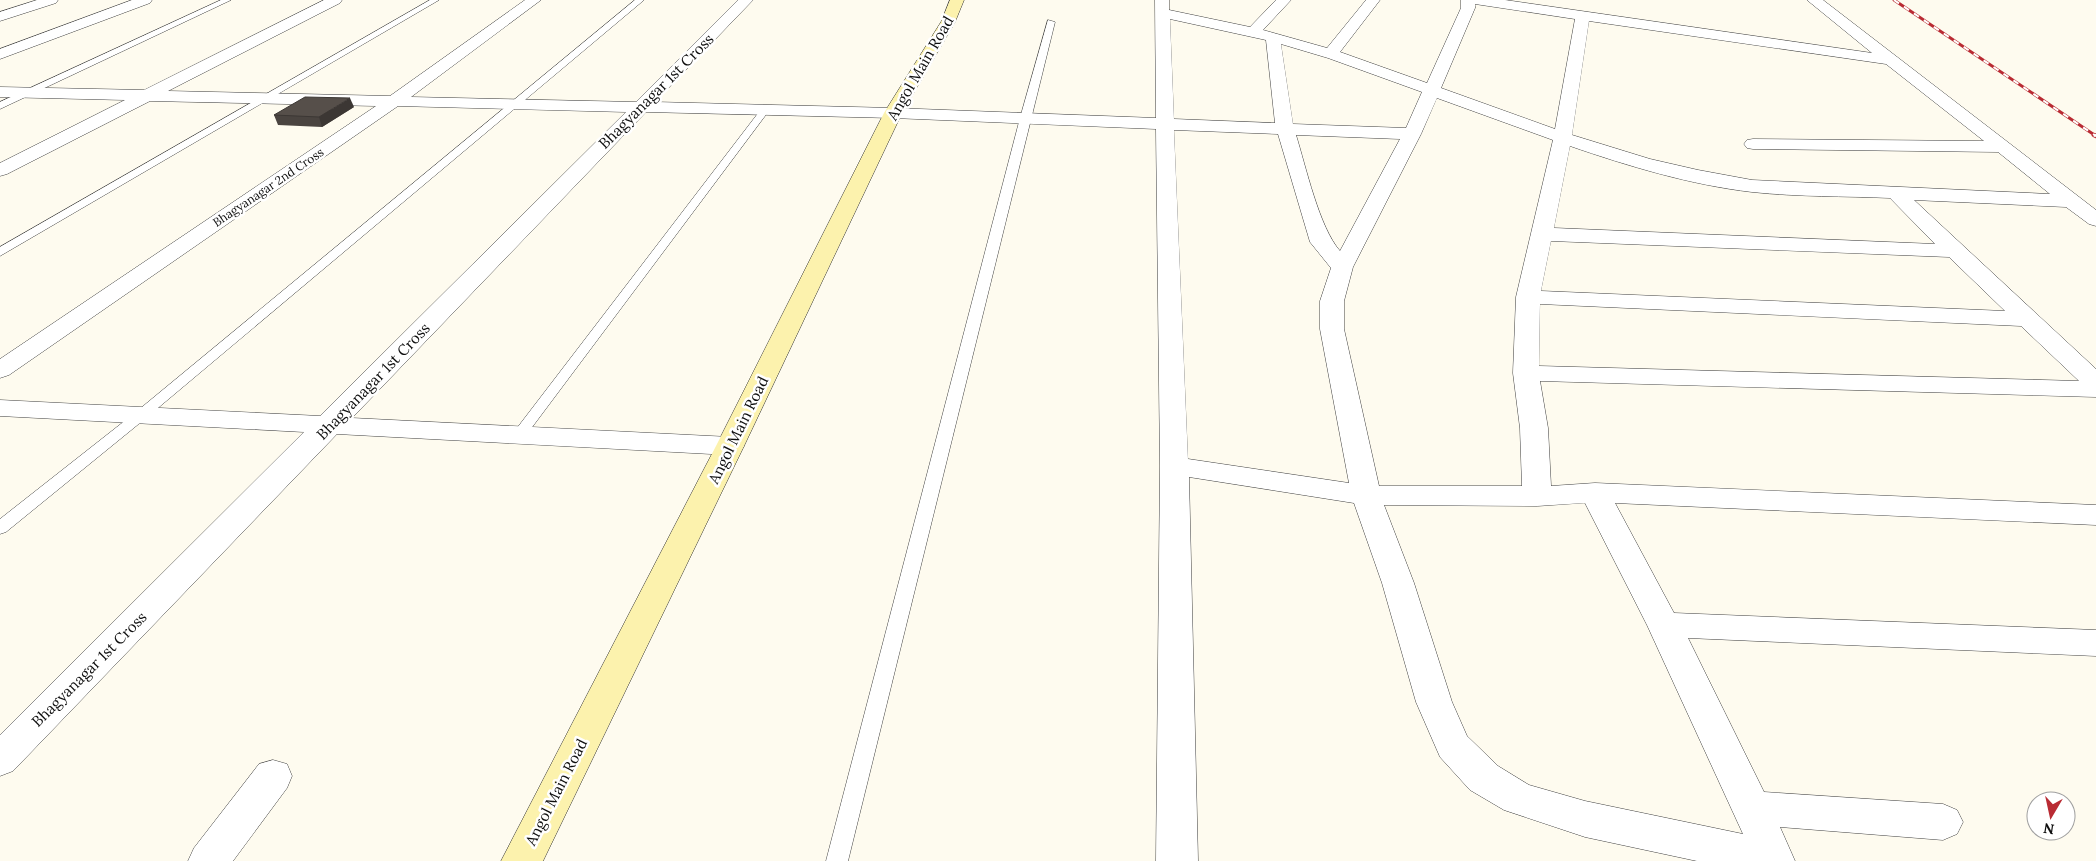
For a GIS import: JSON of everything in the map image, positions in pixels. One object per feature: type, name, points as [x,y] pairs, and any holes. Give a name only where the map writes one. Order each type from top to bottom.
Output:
[{"type":"street","points":[[0,17],[51,0]]},
{"type":"street","points":[[0,54],[145,0]]},
{"type":"street","points":[[0,170],[335,0]]},
{"type":"street","name":"Bhagyanagar 2nd Cross","points":[[0,370],[393,102],[534,0]]},
{"type":"street","name":"Bhagyanagar 1st Cross","points":[[0,760],[746,0]]},
{"type":"street","name":"Angol Main Road","points":[[522,861],[730,446],[893,113],[948,22],[957,0]]},
{"type":"street","points":[[1254,32],[1284,0]]},
{"type":"street","points":[[1330,54],[1373,0]]},
{"type":"street","points":[[1468,0],[1468,8],[1412,134],[1342,268],[1332,301],[1332,329],[1366,495],[1398,583],[1434,702],[1453,746],[1484,778],[1518,798],[1585,819],[1773,860]]},
{"type":"street","points":[[1476,0],[1891,60]]},
{"type":"street","points":[[1814,0],[2096,220]]},
{"type":"street","points":[[1177,861],[1174,466],[1162,6],[1194,12],[1273,38],[1330,54],[1563,137],[1640,161],[1711,180],[1752,186],[2072,201]]},
{"type":"street","points":[[1537,496],[1534,428],[1526,373],[1528,297],[1563,137],[1583,16]]},
{"type":"street","points":[[1273,38],[1285,128],[1321,242],[1342,268]]},
{"type":"street","points":[[0,92],[893,113],[1412,134]]},
{"type":"street","points":[[1753,144],[2002,147]]},
{"type":"street","points":[[1897,194],[2096,383]]},
{"type":"street","points":[[1542,234],[1955,251]]},
{"type":"street","points":[[1528,297],[2027,319]]},
{"type":"street","points":[[1526,373],[2096,389]]},
{"type":"street","points":[[0,408],[730,446]]},
{"type":"street","points":[[1174,466],[1366,495],[1537,496],[1595,493],[2096,515]]},
{"type":"street","points":[[1595,493],[1664,625],[1752,808],[1773,860]]},
{"type":"street","points":[[1664,625],[2096,643]]},
{"type":"street","points":[[209,861],[273,776]]},
{"type":"street","points":[[1752,808],[1943,822]]},
{"type":"lane","points":[[0,106],[228,0]]},
{"type":"lane","points":[[0,252],[435,0]]},
{"type":"lane","points":[[0,528],[141,415],[640,0]]},
{"type":"lane","points":[[837,861],[1051,22]]},
{"type":"lane","points":[[519,435],[766,110]]},
{"type":"building","points":[[305,97],[350,98],[319,117],[274,115]]},
{"type":"railway","points":[[1894,0],[2096,136],[2094,135]]}]
